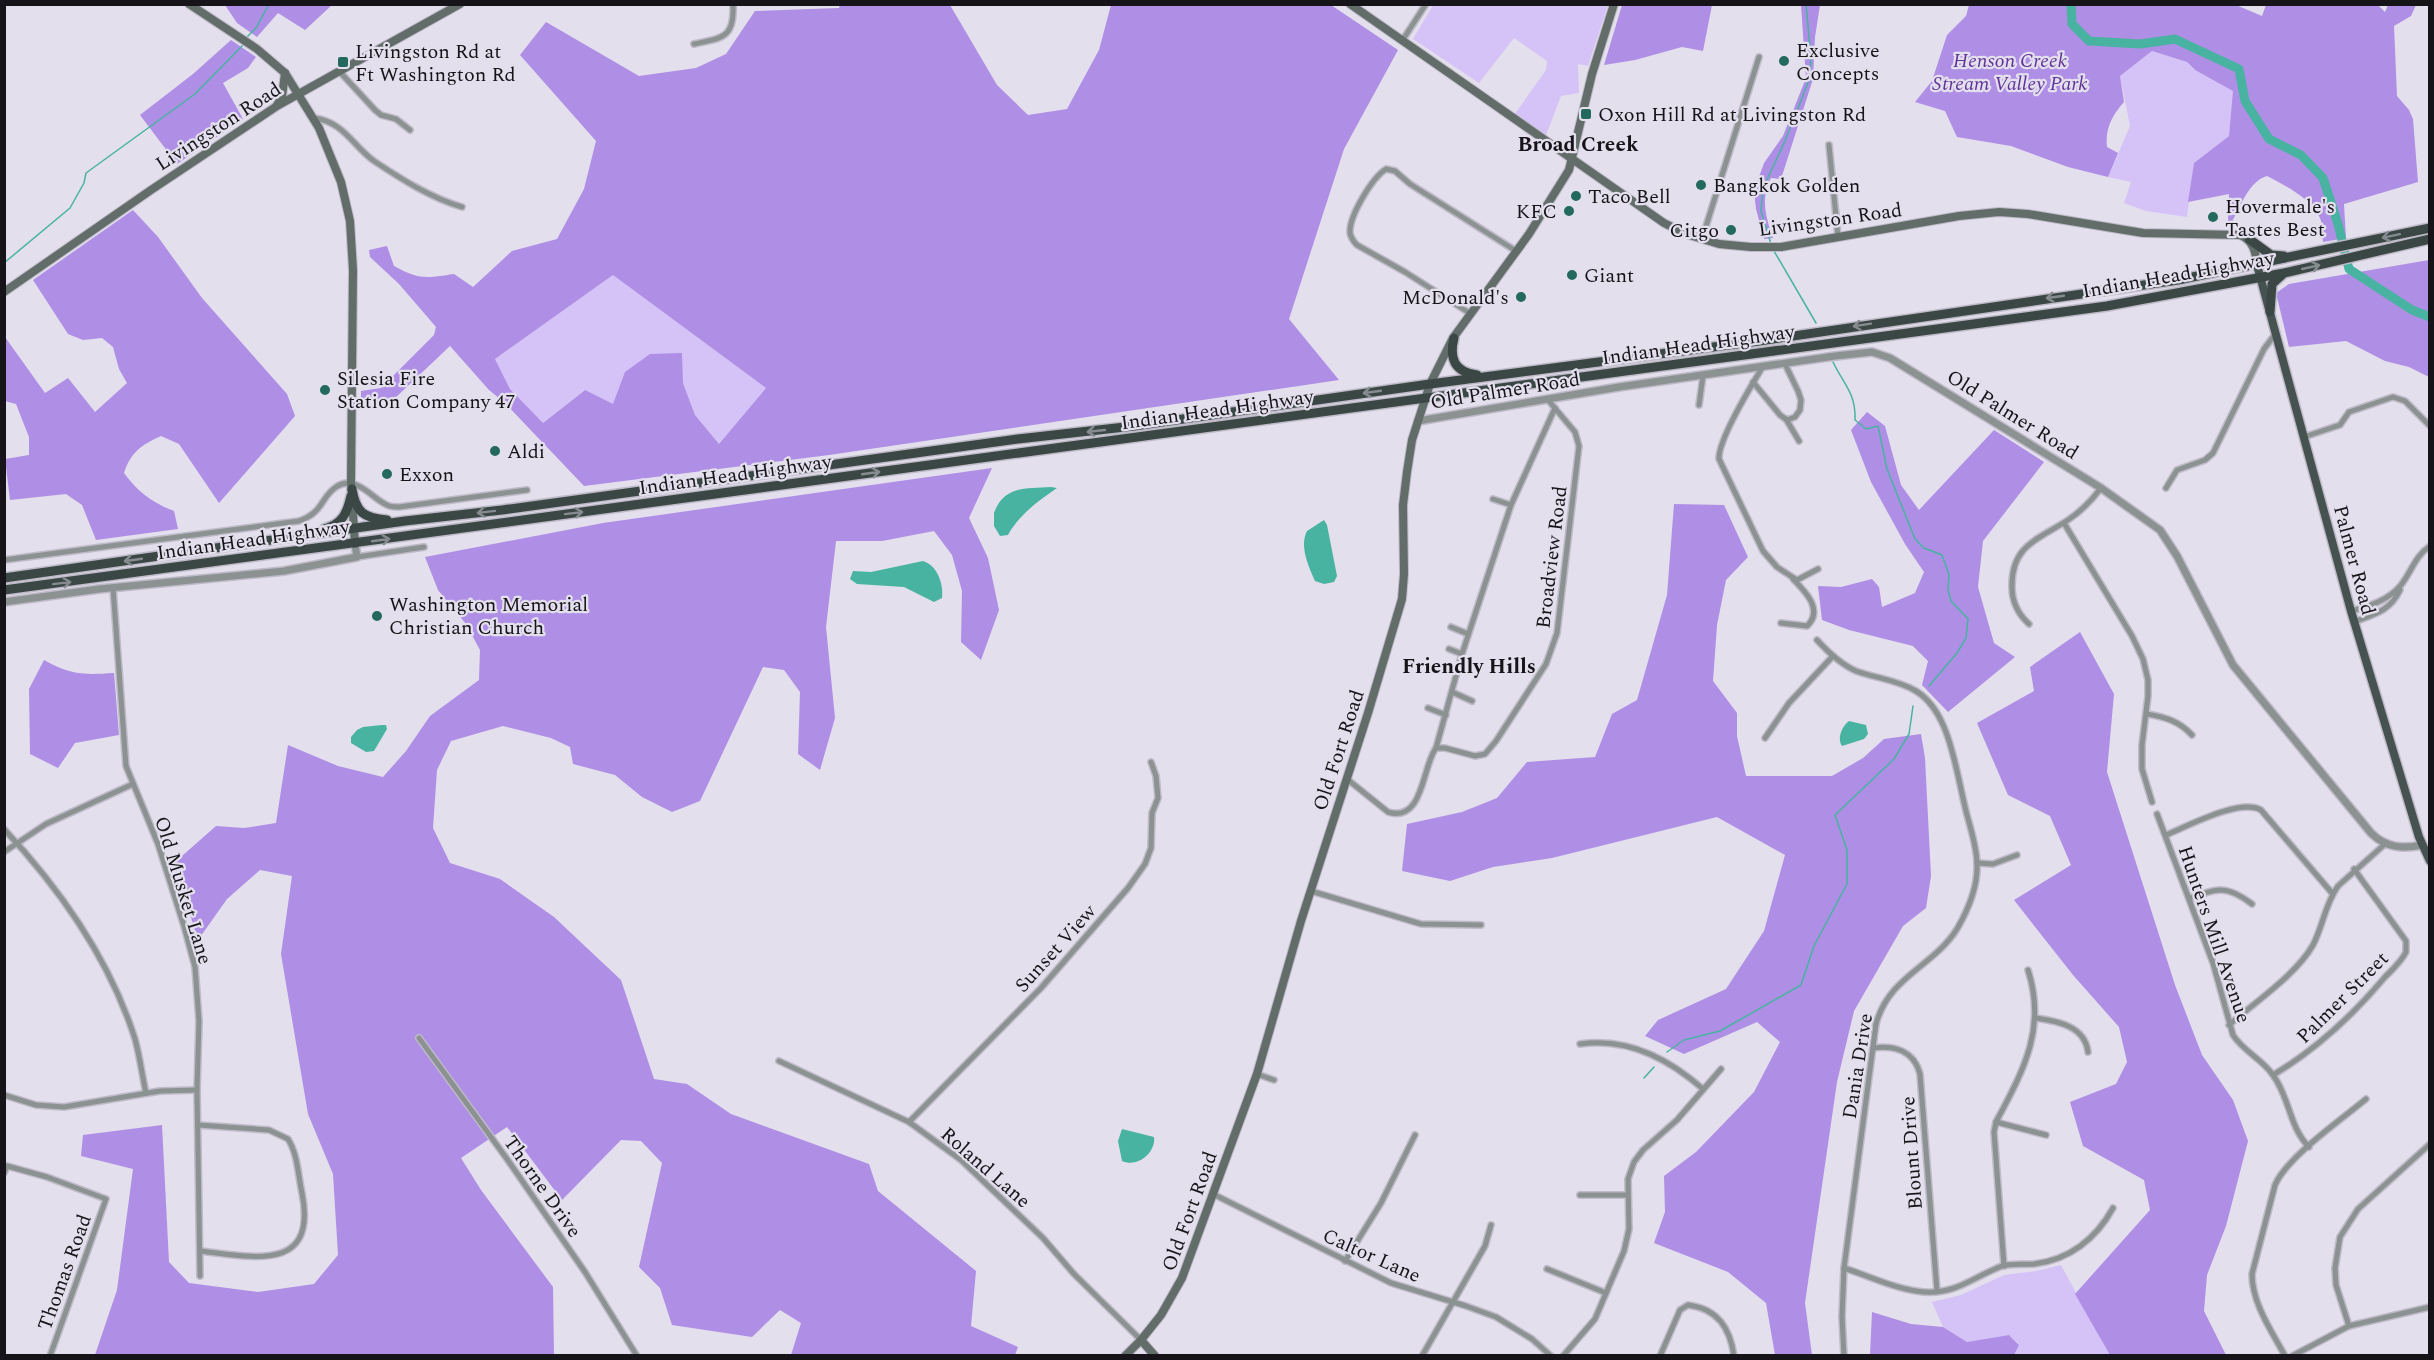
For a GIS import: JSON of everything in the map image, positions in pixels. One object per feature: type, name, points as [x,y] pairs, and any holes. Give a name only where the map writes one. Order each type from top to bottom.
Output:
[{"type":"highway","name":"Indian Head Highway","points":[[4,578],[408,521],[1759,341],[2178,280],[2430,228]]},
{"type":"highway","points":[[2249,239],[2271,255],[2304,255]]},
{"type":"highway","name":"Indian Head Highway","points":[[4,590],[2107,306],[2284,273],[2430,239]]},
{"type":"highway","points":[[2270,312],[2272,284],[2284,273]]},
{"type":"highway","points":[[1454,338],[1453,361],[1461,371],[1475,375],[1500,375]]},
{"type":"highway","points":[[352,489],[355,506],[367,516],[376,519],[408,521]]},
{"type":"highway","points":[[303,536],[339,523],[347,512],[352,489]]},
{"type":"main road","points":[[189,4],[257,49],[285,73],[314,118],[337,168],[347,206],[354,280],[352,489],[355,544]]},
{"type":"main road","name":"Livingston Road","points":[[4,292],[277,106],[460,4]]},
{"type":"main road","name":"Livingston Road","points":[[1350,4],[1665,223],[1702,239],[1736,247],[1778,247],[1959,216],[1999,212],[2028,214],[2143,233],[2232,234],[2249,239]]},
{"type":"main road","name":"Old Fort Road","points":[[1125,1356],[1161,1315],[1178,1287],[1257,1074],[1402,599],[1403,505],[1409,461],[1418,421],[1430,384],[1454,338],[1566,177],[1592,74],[1614,4]]},
{"type":"main road","points":[[277,106],[282,97],[285,73]]},
{"type":"main road","points":[[2249,239],[2256,254],[2257,265]]},
{"type":"main road","name":"Palmer Road","points":[[2257,265],[2354,622],[2430,861]]},
{"type":"main road","points":[[1141,1340],[1155,1356]]},
{"type":"street","points":[[694,44],[727,35],[732,24],[733,4]]},
{"type":"street","points":[[1402,41],[1426,4]]},
{"type":"street","points":[[1702,239],[1759,57]]},
{"type":"street","points":[[339,71],[381,115],[396,119],[410,130]]},
{"type":"street","points":[[314,118],[334,123],[373,160],[434,197],[462,207]]},
{"type":"street","points":[[1829,145],[1838,237]]},
{"type":"street","points":[[1471,314],[1357,245],[1351,239],[1350,228],[1354,214],[1377,178],[1386,169],[1395,171],[1410,184],[1516,251]]},
{"type":"street","points":[[2166,488],[2177,470],[2205,460],[2213,453],[2264,349],[2276,333]]},
{"type":"street","name":"Old Palmer Road","points":[[1418,421],[1619,387],[1857,353],[1872,352],[1890,358],[2101,488],[2148,520],[2168,540],[2233,665],[2372,833],[2385,844]]},
{"type":"street","points":[[1785,364],[1798,391],[1801,405],[1795,417],[1786,420]]},
{"type":"street","points":[[1762,368],[1721,444],[1719,459],[1763,551],[1810,597],[1813,605],[1812,619],[1807,626],[1781,623]]},
{"type":"street","points":[[1699,405],[1703,376]]},
{"type":"street","points":[[1753,382],[1786,420],[1799,441]]},
{"type":"street","points":[[2304,437],[2340,425],[2349,412],[2392,397],[2405,401],[2430,426]]},
{"type":"street","name":"Broadview Road","points":[[1436,748],[1445,748],[1475,756],[1485,753],[1496,741],[1546,664],[1553,647],[1559,616],[1579,446],[1575,432],[1548,400]]},
{"type":"street","name":"Broadview Road","points":[[1347,779],[1388,812],[1401,814],[1412,806],[1418,796],[1436,748],[1468,634],[1511,505],[1555,408]]},
{"type":"street","points":[[4,560],[299,520],[313,515],[337,486],[372,493],[384,504],[399,507],[527,490]]},
{"type":"street","points":[[2029,624],[2016,608],[2013,600],[2014,567],[2020,554],[2030,543],[2064,523],[2083,508],[2101,488]]},
{"type":"street","points":[[1493,499],[1511,505]]},
{"type":"street","points":[[2064,523],[2140,652],[2148,680],[2142,769],[2152,802]]},
{"type":"street","points":[[355,544],[357,557]]},
{"type":"street","points":[[2354,622],[2383,611],[2391,604],[2417,557],[2430,546]]},
{"type":"street","points":[[4,602],[113,588],[284,571],[424,547]]},
{"type":"street","points":[[1793,579],[1800,580],[1818,569]]},
{"type":"street","points":[[2351,611],[2383,600],[2402,584]]},
{"type":"street","name":"Old Musket Lane","points":[[113,588],[123,700],[126,766],[158,844],[195,967],[199,1021],[197,1090],[200,1276]]},
{"type":"street","points":[[1451,627],[1468,634]]},
{"type":"street","name":"Dania Drive","points":[[1816,640],[1833,656],[1855,670],[1916,691],[1937,713],[1953,759],[1977,863],[1974,888],[1958,927],[1948,941],[1889,994],[1880,1009],[1844,1268],[1842,1317],[1844,1356]]},
{"type":"street","points":[[1449,649],[1462,654]]},
{"type":"street","points":[[1765,738],[1789,703],[1833,656]]},
{"type":"street","points":[[1452,692],[1472,701]]},
{"type":"street","points":[[1428,708],[1446,715]]},
{"type":"street","points":[[2147,714],[2170,719],[2192,735]]},
{"type":"street","name":"Sunset View","points":[[909,1122],[1041,988],[1098,924],[1143,868],[1151,848],[1152,813],[1158,798],[1156,776],[1151,762]]},
{"type":"street","points":[[4,852],[46,824],[133,784]]},
{"type":"street","points":[[2166,835],[2237,808],[2255,807],[2261,810],[2332,893]]},
{"type":"street","name":"Hunters Mill Avenue","points":[[2157,813],[2190,898],[2218,981],[2229,1025],[2240,1045],[2273,1075],[2296,1131],[2309,1147]]},
{"type":"street","points":[[4,829],[62,898],[86,935],[115,989],[135,1040],[147,1093]]},
{"type":"street","points":[[2229,1025],[2306,956],[2313,945],[2332,893],[2354,869],[2385,844],[2406,848],[2426,844]]},
{"type":"street","points":[[1977,863],[1993,864],[2017,855]]},
{"type":"street","name":"Palmer Street","points":[[2273,1075],[2299,1059],[2338,1027],[2367,998],[2406,952],[2406,941],[2354,869]]},
{"type":"street","points":[[2190,898],[2214,890],[2226,889],[2252,904]]},
{"type":"street","points":[[1311,891],[1421,924],[1480,925]]},
{"type":"street","points":[[2004,1266],[1995,1156],[1996,1122],[2030,1051],[2036,1018],[2034,992],[2028,970]]},
{"type":"street","points":[[2036,1018],[2052,1020],[2075,1030],[2085,1041],[2088,1052]]},
{"type":"street","name":"Thorne Drive","points":[[419,1038],[585,1272],[636,1356]]},
{"type":"street","points":[[1580,1044],[1614,1044],[1642,1050],[1675,1067],[1703,1089]]},
{"type":"street","name":"Blount Drive","points":[[1873,1048],[1884,1046],[1902,1050],[1914,1059],[1920,1074],[1937,1291]]},
{"type":"street","name":"Roland Lane","points":[[779,1061],[909,1122],[961,1160],[1141,1340]]},
{"type":"street","points":[[1563,1356],[1589,1327],[1629,1237],[1627,1195],[1630,1170],[1637,1157],[1677,1120],[1721,1070]]},
{"type":"street","points":[[1257,1074],[1274,1080]]},
{"type":"street","points":[[4,1095],[36,1105],[64,1107],[147,1093],[197,1090]]},
{"type":"street","points":[[2285,1356],[2258,1306],[2252,1286],[2252,1274],[2275,1185],[2285,1169],[2366,1099]]},
{"type":"street","points":[[1996,1122],[2046,1135]]},
{"type":"street","points":[[198,1125],[269,1130],[288,1139],[295,1158],[305,1217],[300,1240],[291,1249],[279,1255],[266,1258],[200,1251]]},
{"type":"street","points":[[1345,1261],[1381,1203],[1415,1135]]},
{"type":"street","points":[[2349,1326],[2336,1286],[2335,1268],[2340,1237],[2358,1209],[2430,1144]]},
{"type":"street","name":"Thomas Road","points":[[6,1169],[46,1177],[106,1199],[50,1356]]},
{"type":"street","name":"Caltor Lane","points":[[1213,1194],[1345,1261],[1404,1288],[1453,1301],[1503,1321],[1551,1356]]},
{"type":"street","points":[[1580,1195],[1627,1195]]},
{"type":"street","points":[[1844,1268],[1914,1290],[1937,1291],[1964,1286],[2004,1266],[2042,1262],[2067,1255],[2093,1236],[2113,1208]]},
{"type":"street","points":[[1422,1356],[1485,1246],[1491,1225]]},
{"type":"street","points":[[1547,1269],[1606,1293]]},
{"type":"street","points":[[1660,1356],[1680,1310],[1688,1305],[1709,1312],[1722,1323],[1731,1337],[1734,1356]]},
{"type":"street","points":[[2292,1356],[2349,1326],[2430,1307]]},
{"type":"shaded area","points":[[1433,5],[1608,5],[1588,66],[1578,64],[1579,93],[1561,96],[1545,138],[1514,115],[1546,70],[1547,61],[1514,38],[1479,83],[1413,39]]},
{"type":"shaded area","points":[[2152,51],[2187,62],[2193,69],[2234,91],[2229,136],[2194,163],[2187,217],[2146,211],[2124,203],[2131,182],[2108,177],[2130,126],[2120,76]]},
{"type":"shaded area","points":[[613,275],[766,388],[719,444],[695,415],[683,383],[613,405],[584,390],[543,423],[510,389],[495,359]]},
{"type":"shaded area","points":[[1057,488],[1023,515],[1008,535],[1000,536],[994,526],[994,513],[1004,497],[1017,490]]},
{"type":"shaded area","points":[[1324,520],[1337,576],[1334,582],[1324,584],[1315,581],[1304,543],[1307,531]]},
{"type":"shaded area","points":[[923,561],[932,566],[941,581],[942,598],[934,602],[904,587],[857,584],[850,579],[853,571],[871,572]]},
{"type":"shaded area","points":[[1849,721],[1866,725],[1868,734],[1864,739],[1842,746],[1841,733]]},
{"type":"shaded area","points":[[386,725],[387,729],[374,751],[366,752],[351,743],[351,737],[357,730],[363,727]]},
{"type":"shaded area","points":[[1122,1129],[1154,1137],[1152,1148],[1144,1158],[1128,1163],[1122,1161],[1118,1141]]},
{"type":"shaded area","points":[[2061,1265],[2110,1355],[2014,1355],[2019,1344],[2009,1335],[1967,1342],[1943,1327],[1932,1302],[1961,1295],[2004,1275]]},
{"type":"green space","points":[[840,4],[950,5],[997,85],[1028,115],[1067,109],[1099,50],[1111,5],[1331,5],[1398,50],[1344,149],[1289,319],[1339,380],[829,455],[584,486],[505,403],[489,390],[450,346],[393,400],[361,403],[361,391],[381,388],[434,335],[436,327],[399,284],[370,257],[369,250],[387,246],[394,266],[403,271],[423,277],[454,274],[473,287],[512,251],[557,239],[584,189],[596,141],[520,55],[546,22],[639,76],[696,68],[726,54],[755,11],[839,8]],"holes":[[[613,275],[766,388],[719,444],[695,415],[683,383],[682,353],[650,354],[625,372],[613,404],[585,390],[543,423],[510,389],[495,359]]]},
{"type":"green space","points":[[225,5],[332,5],[305,30],[278,13],[257,37],[237,23]]},
{"type":"green space","points":[[1622,5],[1712,5],[1703,51],[1682,47],[1635,60],[1604,65]]},
{"type":"green space","points":[[1801,5],[1820,5],[1815,37],[1813,79],[1781,179],[1771,178],[1768,186],[1765,208],[1773,238],[1764,239],[1754,191],[1764,163],[1783,136],[1806,78]]},
{"type":"green space","name":"Henson Creek Stream Valley Park","points":[[1969,5],[2236,5],[2262,16],[2266,5],[2378,5],[2385,12],[2388,5],[2416,5],[2411,16],[2394,26],[2397,96],[2409,110],[2413,119],[2418,182],[2344,204],[2346,238],[2323,242],[2321,220],[2316,211],[2297,193],[2267,176],[2250,189],[2232,222],[2228,223],[2229,194],[2188,202],[2194,163],[2229,136],[2233,91],[2195,70],[2187,62],[2152,51],[2120,76],[2124,102],[2110,123],[2107,134],[2107,147],[2118,153],[2108,177],[2068,167],[2011,146],[1957,137],[1945,111],[1915,102],[1932,81],[1947,35],[1966,16]]},
{"type":"green space","points":[[231,40],[256,57],[248,68],[223,83],[243,119],[177,164],[140,115],[193,74]]},
{"type":"green space","points":[[133,210],[158,237],[202,298],[287,394],[295,416],[219,503],[179,444],[161,436],[148,443],[134,454],[124,473],[146,496],[174,511],[178,529],[96,540],[82,505],[66,494],[10,500],[5,459],[29,455],[29,437],[16,404],[5,401],[5,337],[45,393],[68,378],[95,412],[127,383],[119,369],[113,347],[102,338],[83,340],[68,334],[33,280]]},
{"type":"green space","points":[[2429,260],[2429,377],[2409,367],[2385,361],[2346,341],[2289,347],[2276,293],[2289,284]]},
{"type":"green space","points":[[1867,412],[1885,426],[1901,485],[1919,510],[1994,430],[2044,462],[1983,541],[1978,587],[1994,643],[2015,657],[1948,712],[1922,685],[1928,661],[1913,646],[1849,630],[1822,620],[1818,586],[1841,587],[1872,579],[1879,587],[1882,607],[1915,593],[1924,572],[1905,544],[1871,482],[1851,430]]},
{"type":"green space","points":[[992,468],[969,518],[988,558],[999,610],[981,660],[961,642],[962,591],[952,555],[934,531],[882,541],[836,541],[826,627],[835,718],[820,770],[798,754],[800,692],[784,670],[763,667],[700,801],[672,812],[642,797],[615,775],[573,764],[570,747],[551,738],[503,726],[451,741],[437,770],[433,828],[450,863],[500,879],[554,917],[621,980],[654,1079],[687,1084],[731,1114],[869,1164],[878,1191],[976,1271],[971,1326],[1018,1347],[1015,1355],[791,1355],[801,1323],[780,1310],[752,1337],[672,1325],[660,1288],[639,1267],[662,1163],[641,1141],[621,1140],[562,1200],[507,1127],[461,1158],[481,1190],[553,1287],[554,1355],[95,1355],[117,1290],[133,1169],[81,1156],[83,1135],[162,1125],[169,1262],[189,1283],[258,1292],[314,1284],[338,1255],[333,1174],[308,1114],[281,954],[292,876],[260,870],[227,899],[198,940],[174,863],[216,826],[244,828],[276,823],[288,745],[338,766],[383,777],[406,751],[430,716],[479,680],[480,650],[466,624],[438,590],[425,557],[603,523]]},
{"type":"green space","points":[[1674,504],[1724,505],[1748,557],[1726,580],[1717,625],[1713,681],[1737,713],[1737,736],[1746,776],[1832,776],[1863,758],[1884,739],[1921,734],[1925,758],[1931,876],[1926,908],[1903,926],[1854,1011],[1837,1082],[1805,1303],[1812,1355],[1775,1355],[1766,1303],[1728,1272],[1654,1243],[1665,1212],[1664,1176],[1696,1152],[1754,1092],[1780,1042],[1757,1022],[1684,1054],[1645,1036],[1658,1020],[1726,989],[1764,931],[1785,855],[1717,817],[1552,858],[1493,867],[1450,881],[1402,871],[1407,824],[1462,812],[1497,798],[1527,762],[1595,757],[1612,714],[1637,700],[1667,595]]},
{"type":"green space","points":[[2080,632],[2114,694],[2107,772],[2175,985],[2202,1055],[2233,1100],[2248,1141],[2226,1226],[2207,1275],[2204,1311],[2226,1355],[2110,1355],[2075,1294],[2150,1210],[2144,1180],[2083,1146],[2070,1102],[2116,1084],[2127,1062],[2119,1027],[2073,975],[2014,900],[2071,865],[2050,816],[2008,795],[1977,723],[2034,691],[2030,667]]},
{"type":"green space","points":[[44,660],[62,669],[78,673],[114,673],[119,735],[75,743],[58,768],[30,754],[29,689]]},
{"type":"green space","points":[[1872,1312],[1911,1324],[1943,1327],[1967,1342],[2009,1335],[2019,1345],[2014,1355],[1870,1355]]},
{"type":"waterway","points":[[247,37],[256,28],[269,4]]},
{"type":"waterway","points":[[1771,244],[1761,211],[1763,188],[1785,141],[1809,80],[1811,59],[1806,4]]},
{"type":"waterway","points":[[2071,4],[2072,24],[2089,41],[2140,44],[2175,39],[2239,69],[2245,101],[2269,139],[2301,155],[2323,178],[2349,269],[2412,310],[2430,317]]},
{"type":"waterway","points":[[4,263],[70,208],[84,183],[86,173],[195,94],[243,45]]},
{"type":"waterway","points":[[1774,251],[1816,323]]},
{"type":"waterway","points":[[1833,362],[1854,403],[1855,420],[1866,429],[1878,426],[1887,469],[1915,539],[1924,548],[1942,555],[1949,575],[1948,590],[1951,601],[1968,619],[1966,638],[1957,653],[1929,686]]},
{"type":"waterway","points":[[1667,1052],[1684,1040],[1720,1031],[1801,985],[1814,946],[1847,884],[1847,850],[1835,815],[1894,759],[1909,734],[1913,706]]},
{"type":"waterway","points":[[1644,1078],[1654,1067]]},
{"type":"place","name":"Exclusive Concepts","points":[[1784,61]]},
{"type":"place","name":"Livingston Rd at Ft Washington Rd","points":[[343,62]]},
{"type":"place","name":"Oxon Hill Rd at Livingston Rd","points":[[1586,114]]},
{"type":"place","name":"Bangkok Golden","points":[[1701,185]]},
{"type":"place","name":"Taco Bell","points":[[1576,196]]},
{"type":"place","name":"KFC","points":[[1569,211]]},
{"type":"place","name":"Hovermale's Tastes Best","points":[[2213,217]]},
{"type":"place","name":"Citgo","points":[[1731,230]]},
{"type":"place","name":"Giant","points":[[1572,275]]},
{"type":"place","name":"McDonald's","points":[[1521,297]]},
{"type":"place","name":"Silesia Fire Station Company 47","points":[[325,390]]},
{"type":"place","name":"Aldi","points":[[495,451]]},
{"type":"place","name":"Exxon","points":[[387,474]]},
{"type":"place","name":"Washington Memorial Christian Church","points":[[377,616]]},
{"type":"district","name":"Broad Creek","points":[[1578,144]]},
{"type":"district","name":"Friendly Hills","points":[[1469,666]]}]
